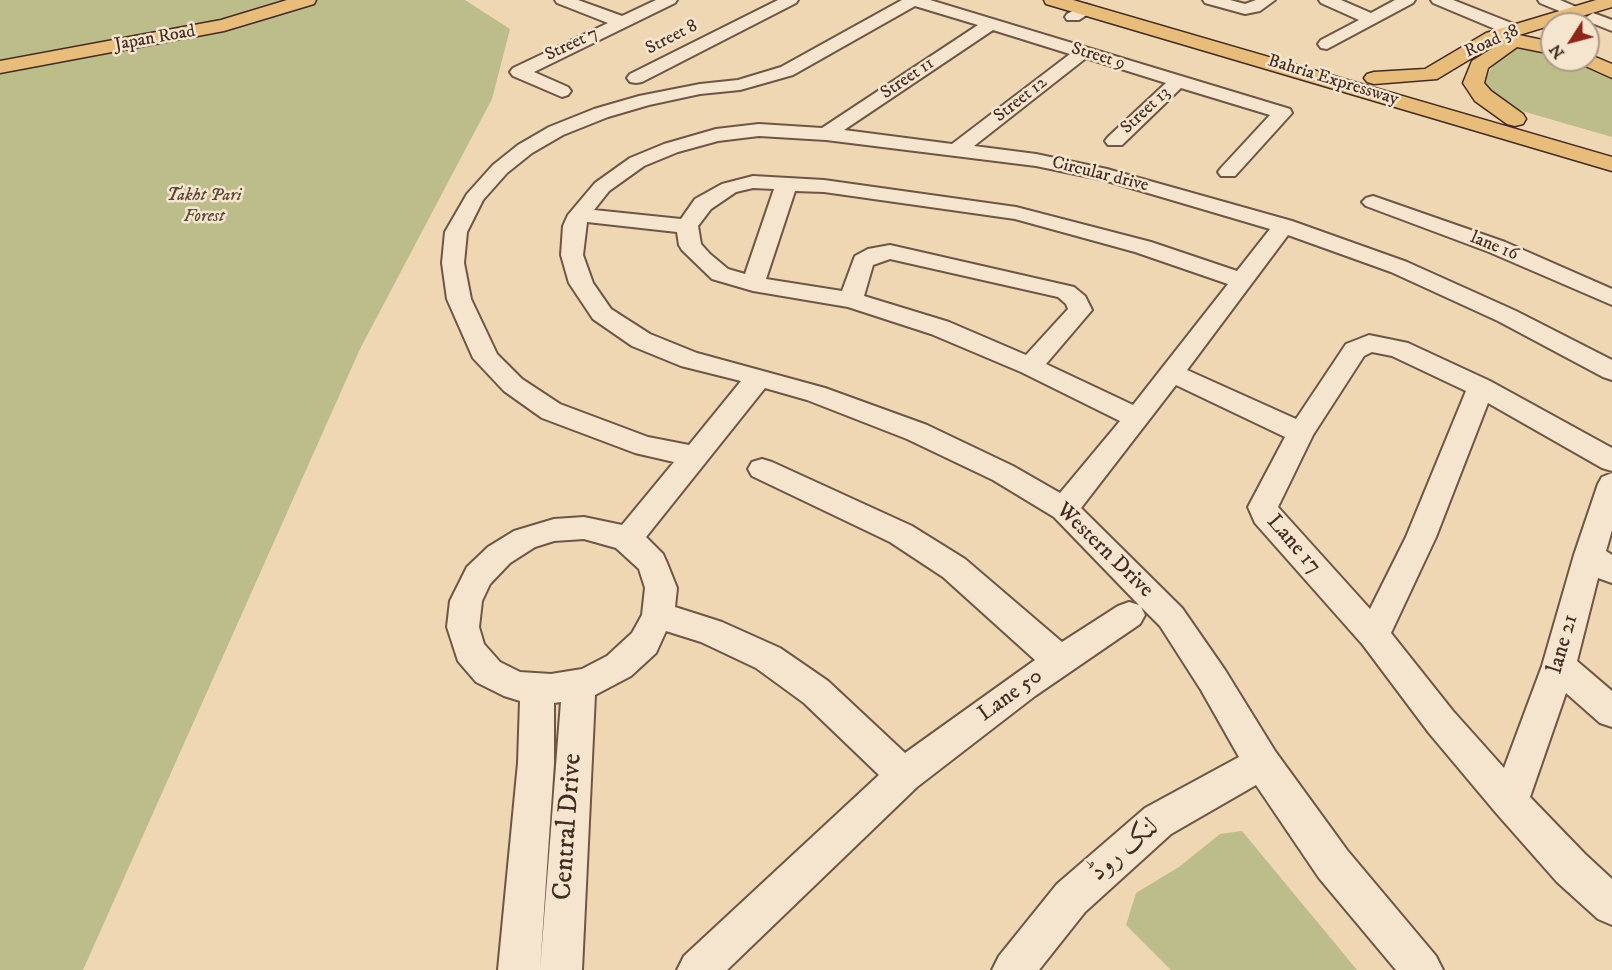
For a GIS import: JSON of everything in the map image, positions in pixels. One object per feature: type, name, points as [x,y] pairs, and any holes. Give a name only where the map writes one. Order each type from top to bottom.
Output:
[{"type":"main road","name":"Japan Road","points":[[0,59],[195,23],[285,0]]},
{"type":"main road","name":"Japan Road","points":[[0,67],[224,25],[307,0]]},
{"type":"main road","name":"Bahria Expressway","points":[[1053,0],[1612,164]]},
{"type":"main road","name":"Road 38","points":[[1592,12],[1612,1]]},
{"type":"main road","name":"Bahria Expressway","points":[[1086,9],[1374,78],[1612,147]]},
{"type":"main road","name":"Road 38","points":[[1374,78],[1418,77],[1437,73],[1475,46],[1540,29]]},
{"type":"main road","name":"Road 38","points":[[1515,119],[1483,96],[1473,83],[1479,65],[1515,35],[1540,36]]},
{"type":"street","points":[[562,0],[621,22]]},
{"type":"street","name":"Street 7","points":[[562,91],[519,72],[669,0]]},
{"type":"street","name":"Street 8","points":[[636,78],[790,0]]},
{"type":"street","points":[[694,456],[645,446],[551,411],[513,385],[486,358],[459,299],[453,263],[456,232],[474,198],[500,169],[525,149],[556,131],[601,113],[646,100],[700,89],[740,85],[787,71],[913,0]]},
{"type":"street","name":"Street 9","points":[[913,0],[1283,113],[1228,172]]},
{"type":"street","points":[[1211,0],[1249,9],[1267,0]]},
{"type":"street","points":[[1327,0],[1372,19]]},
{"type":"street","points":[[1327,44],[1407,0]]},
{"type":"street","points":[[1439,0],[1515,35]]},
{"type":"street","points":[[1546,0],[1569,12]]},
{"type":"street","name":"Street 11","points":[[826,134],[991,24]]},
{"type":"street","name":"Street 12","points":[[958,149],[1083,52]]},
{"type":"street","name":"Street 13","points":[[1114,141],[1178,81]]},
{"type":"street","name":"Circular drive","points":[[579,215],[602,187],[637,162],[671,148],[717,135],[759,130],[826,134],[1036,160],[1107,176],[1284,226],[1399,267],[1507,316],[1612,371]]},
{"type":"street","points":[[1137,418],[1029,366],[940,328],[851,300],[753,284],[720,274],[690,245],[687,226],[703,204],[729,188],[753,182],[787,183],[888,193],[1016,213],[1143,248],[1243,280]]},
{"type":"street","points":[[753,284],[787,183]]},
{"type":"street","name":"lane 16","points":[[1373,202],[1497,247],[1612,298]]},
{"type":"street","points":[[579,215],[687,226]]},
{"type":"street","name":"Western Drive","points":[[579,215],[573,226],[572,255],[581,283],[602,314],[641,339],[690,360],[816,394],[917,432],[1003,473],[1064,508],[1171,617],[1214,680],[1262,763],[1333,864],[1422,970]]},
{"type":"street","points":[[1064,508],[1137,418],[1284,226]]},
{"type":"street","points":[[851,300],[863,261],[876,254],[890,252],[1066,292],[1077,301],[1080,310],[1029,366]]},
{"type":"street","name":"Lane 17","points":[[1612,461],[1481,387],[1399,349],[1370,344],[1356,351],[1301,433],[1263,507],[1265,515],[1374,635],[1441,722],[1510,802],[1571,868],[1612,905]]},
{"type":"street","points":[[1170,372],[1301,433]]},
{"type":"street","points":[[627,540],[759,378]]},
{"type":"street","points":[[1374,635],[1421,537],[1481,387]]},
{"type":"street","name":"Lane 50","points":[[698,970],[904,775],[1060,660],[954,568],[901,534],[762,469]]},
{"type":"street","name":"lane 21","points":[[1510,802],[1559,666],[1600,563],[1612,484]]},
{"type":"street","points":[[584,528],[611,533],[627,540],[635,545],[652,564],[661,588],[658,615],[644,643],[619,666],[587,683],[551,690],[516,686],[488,672],[470,651],[463,627],[466,601],[478,576],[499,555],[516,544],[554,530],[584,528]]},
{"type":"street","points":[[658,615],[711,632],[768,658],[816,692],[904,775]]},
{"type":"street","points":[[1060,660],[1129,615]]},
{"type":"street","points":[[1559,666],[1612,712]]},
{"type":"street","name":"Central Drive","points":[[561,970],[579,684]]},
{"type":"street","name":"Central Drive","points":[[519,970],[536,763],[537,688]]},
{"type":"street","name":"لنک روڈ","points":[[1013,970],[1071,898],[1158,821],[1262,763]]},
{"type":"green space","name":"Takht Pari Forest","points":[[0,0],[465,0],[510,29],[492,99],[360,349],[83,970],[0,970]]},
{"type":"green space","points":[[1522,46],[1540,48],[1540,72],[1600,72],[1600,69],[1612,75],[1612,137],[1522,111],[1501,101],[1487,89],[1484,82],[1492,67],[1507,53]]},
{"type":"green space","points":[[1242,831],[1357,970],[1171,970],[1126,925],[1136,893],[1179,867],[1220,834]]}]
